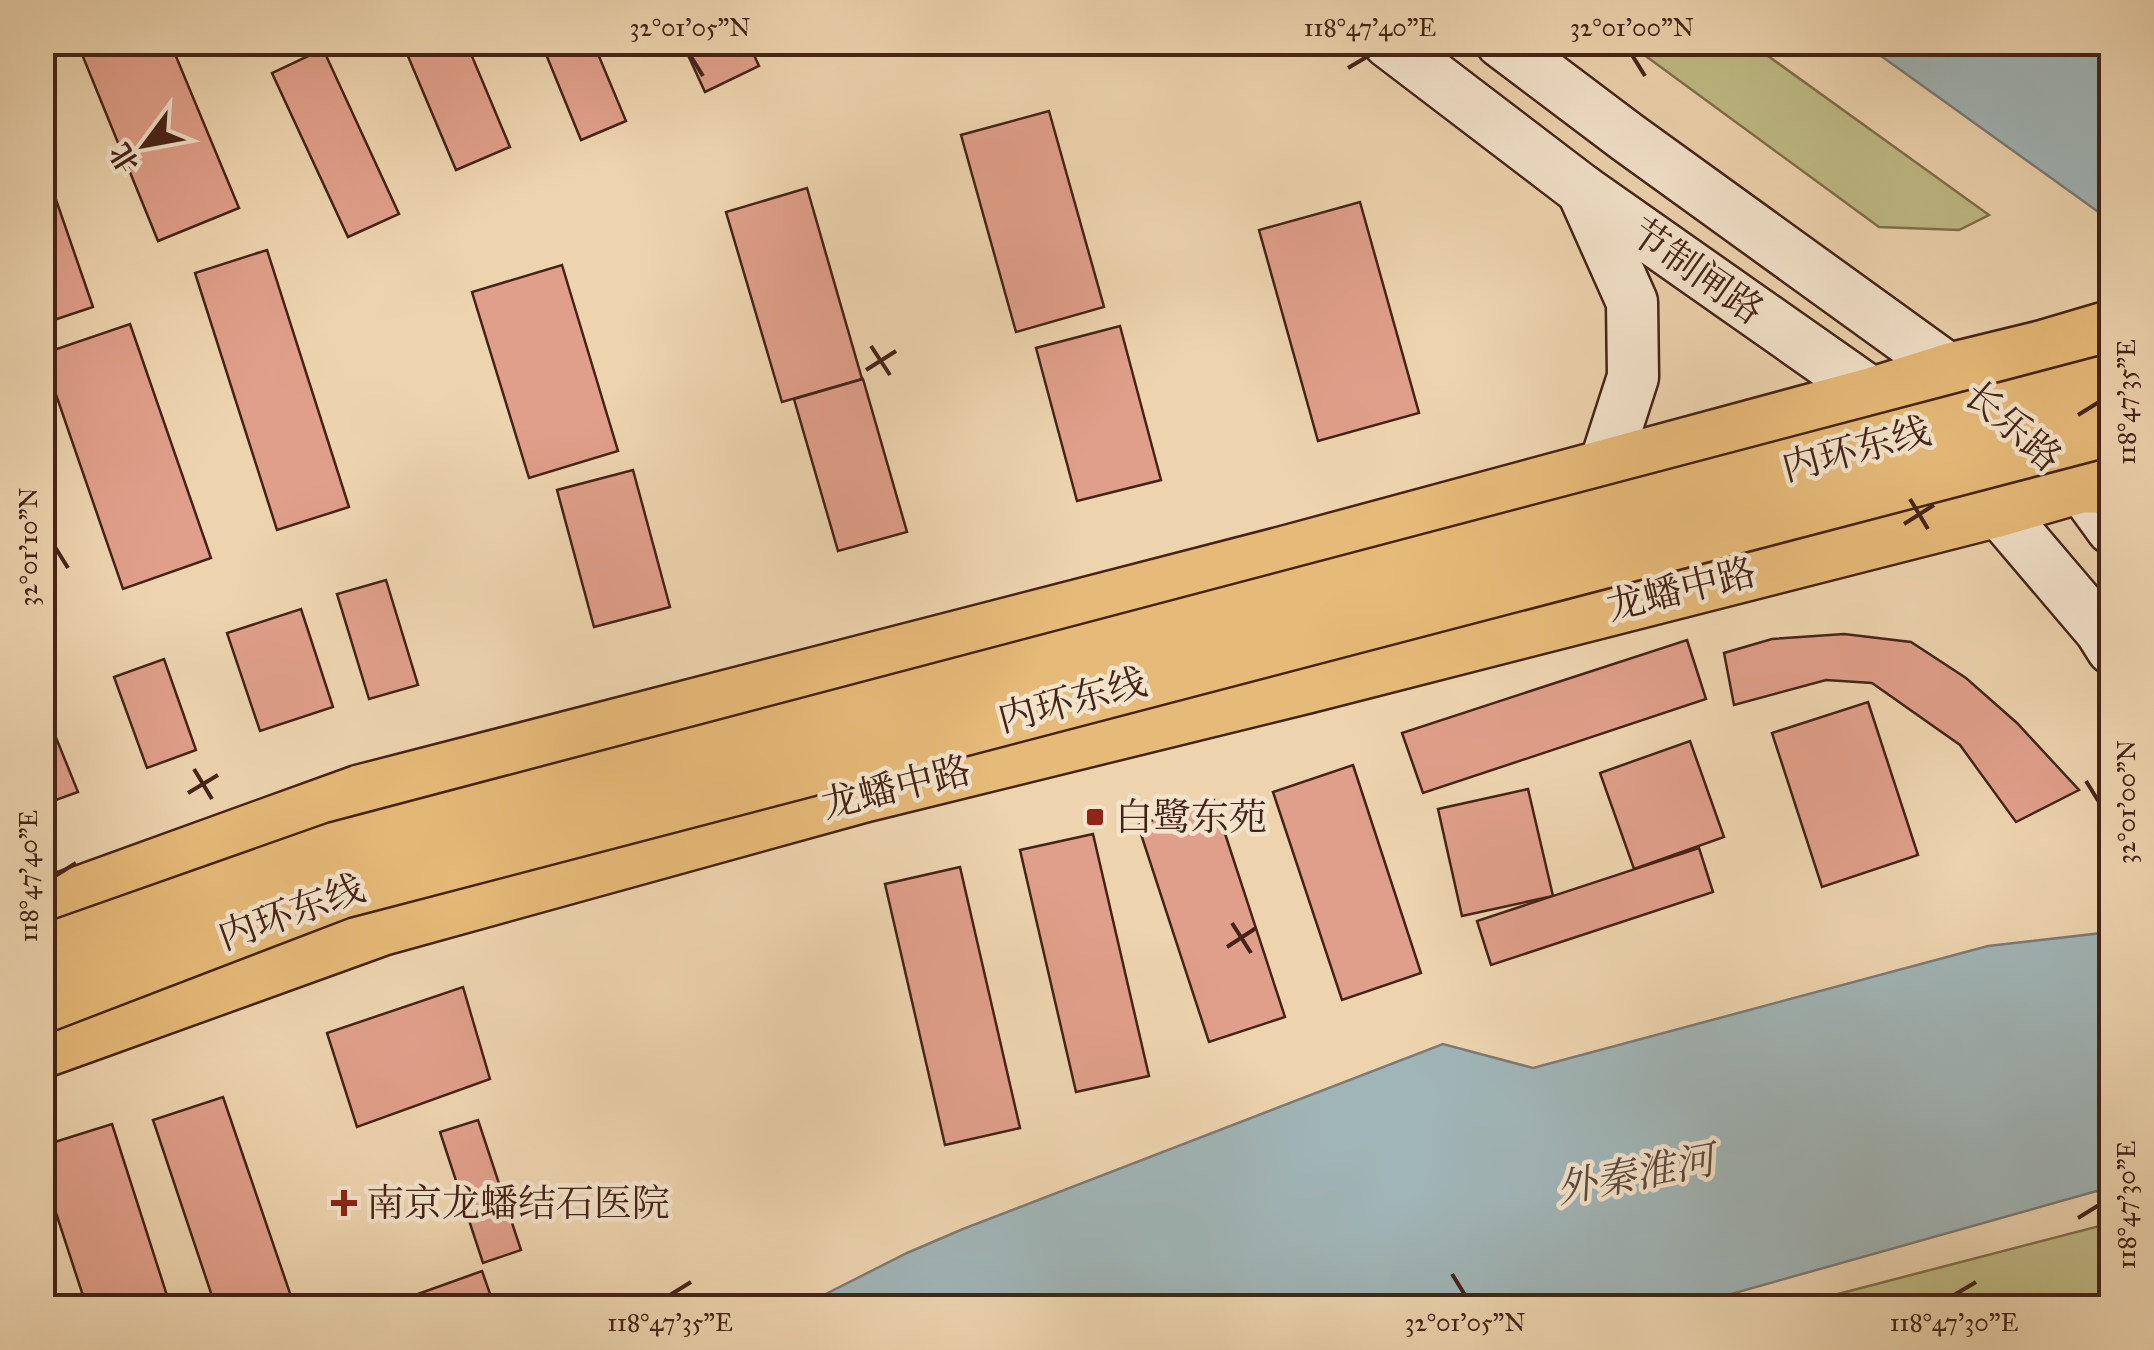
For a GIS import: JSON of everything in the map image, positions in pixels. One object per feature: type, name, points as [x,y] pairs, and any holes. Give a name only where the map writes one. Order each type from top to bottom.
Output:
[{"type":"main road","name":"节制闸路","points":[[1388,42],[1582,190],[1874,395],[1997,509]]},
{"type":"main road","name":"节制闸路","points":[[1501,42],[1950,371]]},
{"type":"main road","points":[[1582,190],[1632,302],[1633,377],[1604,467]]},
{"type":"main road","points":[[42,908],[360,793],[1282,555],[2112,328]]},
{"type":"main road","name":"长乐路","points":[[1950,371],[2096,485],[2112,528]]},
{"type":"main road","name":"内环东线","points":[[42,954],[337,850],[2112,382]]},
{"type":"main road","name":"内环东线","points":[[42,1005],[339,891],[2112,427]]},
{"type":"main road","name":"龙蟠中路","points":[[42,1050],[384,928],[864,794],[2096,485]]},
{"type":"main road","name":"长乐路","points":[[1997,509],[2112,649]]},
{"type":"shaded area","points":[[1628,43],[1750,43],[1989,215],[1959,230],[1879,227]]},
{"type":"shaded area","points":[[2111,1223],[2111,1307],[1788,1307]]},
{"type":"water","points":[[1863,43],[2111,43],[2111,221],[2079,198]]},
{"type":"water","name":"外秦淮河","points":[[2111,932],[2111,1187],[1685,1307],[800,1307],[963,1229],[1443,1044],[1533,1068],[1988,946]]},
{"type":"building","points":[[77,42],[170,42],[239,208],[158,241]]},
{"type":"building","points":[[402,42],[466,42],[510,147],[456,170]]},
{"type":"building","points":[[541,42],[593,42],[626,121],[581,140]]},
{"type":"building","points":[[682,42],[748,42],[759,66],[705,92]]},
{"type":"building","points":[[323,49],[399,214],[348,237],[272,73]]},
{"type":"building","points":[[1049,111],[1104,307],[1016,332],[961,135]]},
{"type":"building","points":[[42,159],[93,307],[42,324]]},
{"type":"building","points":[[807,188],[862,379],[782,402],[726,212]]},
{"type":"building","points":[[1360,202],[1419,413],[1318,441],[1259,230]]},
{"type":"building","points":[[267,250],[349,507],[277,530],[195,273]]},
{"type":"building","points":[[562,265],[618,451],[529,478],[472,292]]},
{"type":"building","points":[[130,324],[211,558],[123,589],[42,354]]},
{"type":"building","points":[[1120,326],[1161,480],[1077,501],[1036,348]]},
{"type":"building","points":[[863,379],[907,532],[838,551],[794,399]]},
{"type":"building","points":[[633,470],[670,607],[594,627],[557,490]]},
{"type":"building","points":[[386,580],[418,685],[369,699],[337,594]]},
{"type":"building","points":[[301,609],[333,707],[260,731],[227,633]]},
{"type":"building","points":[[1844,634],[1911,642],[1966,678],[2017,723],[2079,790],[2016,822],[1960,745],[1872,683],[1826,680],[1734,705],[1724,653],[1772,639]]},
{"type":"building","points":[[1687,640],[1706,699],[1423,793],[1402,733]]},
{"type":"building","points":[[164,659],[196,750],[147,768],[114,677]]},
{"type":"building","points":[[1868,702],[1918,855],[1822,887],[1772,733]]},
{"type":"building","points":[[42,703],[78,792],[42,805]]},
{"type":"building","points":[[1690,741],[1724,837],[1634,869],[1600,773]]},
{"type":"building","points":[[1353,765],[1421,973],[1342,1000],[1273,792]]},
{"type":"building","points":[[1528,789],[1553,896],[1462,916],[1438,809]]},
{"type":"building","points":[[1214,800],[1285,1017],[1209,1042],[1138,825]]},
{"type":"building","points":[[1093,834],[1149,1076],[1076,1092],[1020,850]]},
{"type":"building","points":[[1699,848],[1713,892],[1491,965],[1477,921]]},
{"type":"building","points":[[960,867],[1020,1128],[945,1145],[885,884]]},
{"type":"building","points":[[463,987],[490,1079],[357,1127],[327,1033]]},
{"type":"building","points":[[223,1097],[295,1308],[216,1308],[153,1120]]},
{"type":"building","points":[[478,1120],[521,1250],[483,1263],[440,1132]]},
{"type":"building","points":[[112,1124],[171,1308],[87,1308],[42,1170],[42,1146]]},
{"type":"building","points":[[482,1271],[495,1308],[379,1308]]},
{"type":"place","name":"白鹭东苑","points":[[1095,817]]},
{"type":"place","name":"南京龙蟠结石医院","points":[[344,1203]]}]
